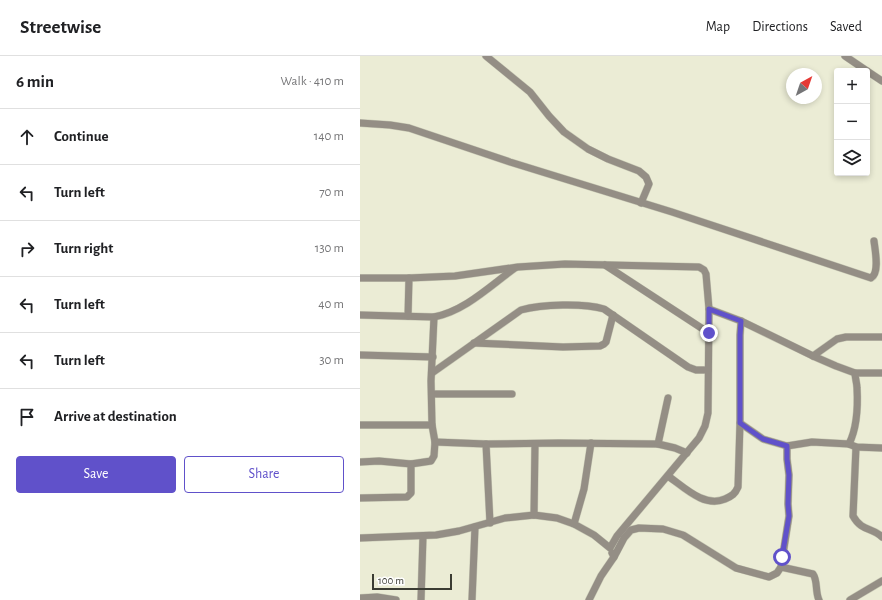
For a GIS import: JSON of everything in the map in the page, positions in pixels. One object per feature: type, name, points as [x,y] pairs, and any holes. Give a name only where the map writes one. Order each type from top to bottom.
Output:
[{"type":"street","points":[[486,56],[530,92],[548,116],[564,132],[588,149],[608,159],[639,171],[646,177],[649,184],[641,203]]},
{"type":"street","points":[[845,56],[863,68]]},
{"type":"street","points":[[870,73],[882,81]]},
{"type":"street","points":[[360,123],[409,128],[510,162],[732,231],[871,278],[876,273],[874,241]]},
{"type":"street","points":[[360,278],[455,276],[518,267],[565,264],[699,267],[704,270],[706,274],[709,309],[707,419],[705,426],[699,438],[621,531],[610,548]]},
{"type":"street","points":[[605,265],[709,333]]},
{"type":"street","points":[[360,315],[434,317],[454,311],[518,267]]},
{"type":"street","points":[[408,316],[409,278]]},
{"type":"street","points":[[432,373],[521,310],[530,307],[584,306],[604,309],[684,365],[696,370],[708,370]]},
{"type":"street","points":[[709,309],[741,321],[813,356],[854,372],[882,373]]},
{"type":"street","points":[[474,343],[563,347],[600,346],[606,342],[614,315]]},
{"type":"street","points":[[360,462],[379,461],[412,464],[431,461],[434,456],[436,442],[432,425],[432,373],[434,317]]},
{"type":"street","points":[[668,476],[702,499],[710,502],[718,502],[734,495],[738,487],[741,321]]},
{"type":"street","points":[[813,356],[828,344],[846,337],[882,337]]},
{"type":"street","points":[[360,355],[433,357]]},
{"type":"street","points":[[854,372],[857,386],[857,402],[852,445],[853,516],[857,523],[867,530],[881,533]]},
{"type":"street","points":[[432,394],[512,394]]},
{"type":"street","points":[[658,444],[668,398]]},
{"type":"street","points":[[740,423],[763,439],[787,446],[812,442],[882,448]]},
{"type":"street","points":[[360,425],[432,425]]},
{"type":"street","points":[[436,442],[486,444],[658,444],[675,448],[687,453]]},
{"type":"street","points":[[574,524],[584,489],[590,443]]},
{"type":"street","points":[[486,444],[490,523]]},
{"type":"street","points":[[534,515],[535,444]]},
{"type":"street","points":[[589,600],[601,576],[614,557],[624,538],[631,530],[638,528],[663,529],[683,535],[736,568],[769,577],[777,573],[781,567],[789,516],[787,446]]},
{"type":"street","points":[[360,498],[407,497],[411,493],[412,464]]},
{"type":"street","points":[[360,538],[423,536],[459,531],[505,518],[534,515],[557,518],[574,524],[594,535],[610,548],[614,557]]},
{"type":"street","points":[[472,600],[475,527]]},
{"type":"street","points":[[421,600],[423,536]]},
{"type":"street","points":[[781,567],[813,574],[815,577],[815,588],[819,600]]},
{"type":"street","points":[[850,600],[864,597],[882,581]]},
{"type":"street","points":[[360,598],[377,597],[396,600]]},
{"type":"route","points":[[709,333],[709,309],[741,321],[739,362],[740,423],[763,439],[787,446],[789,516],[782,557]]}]
